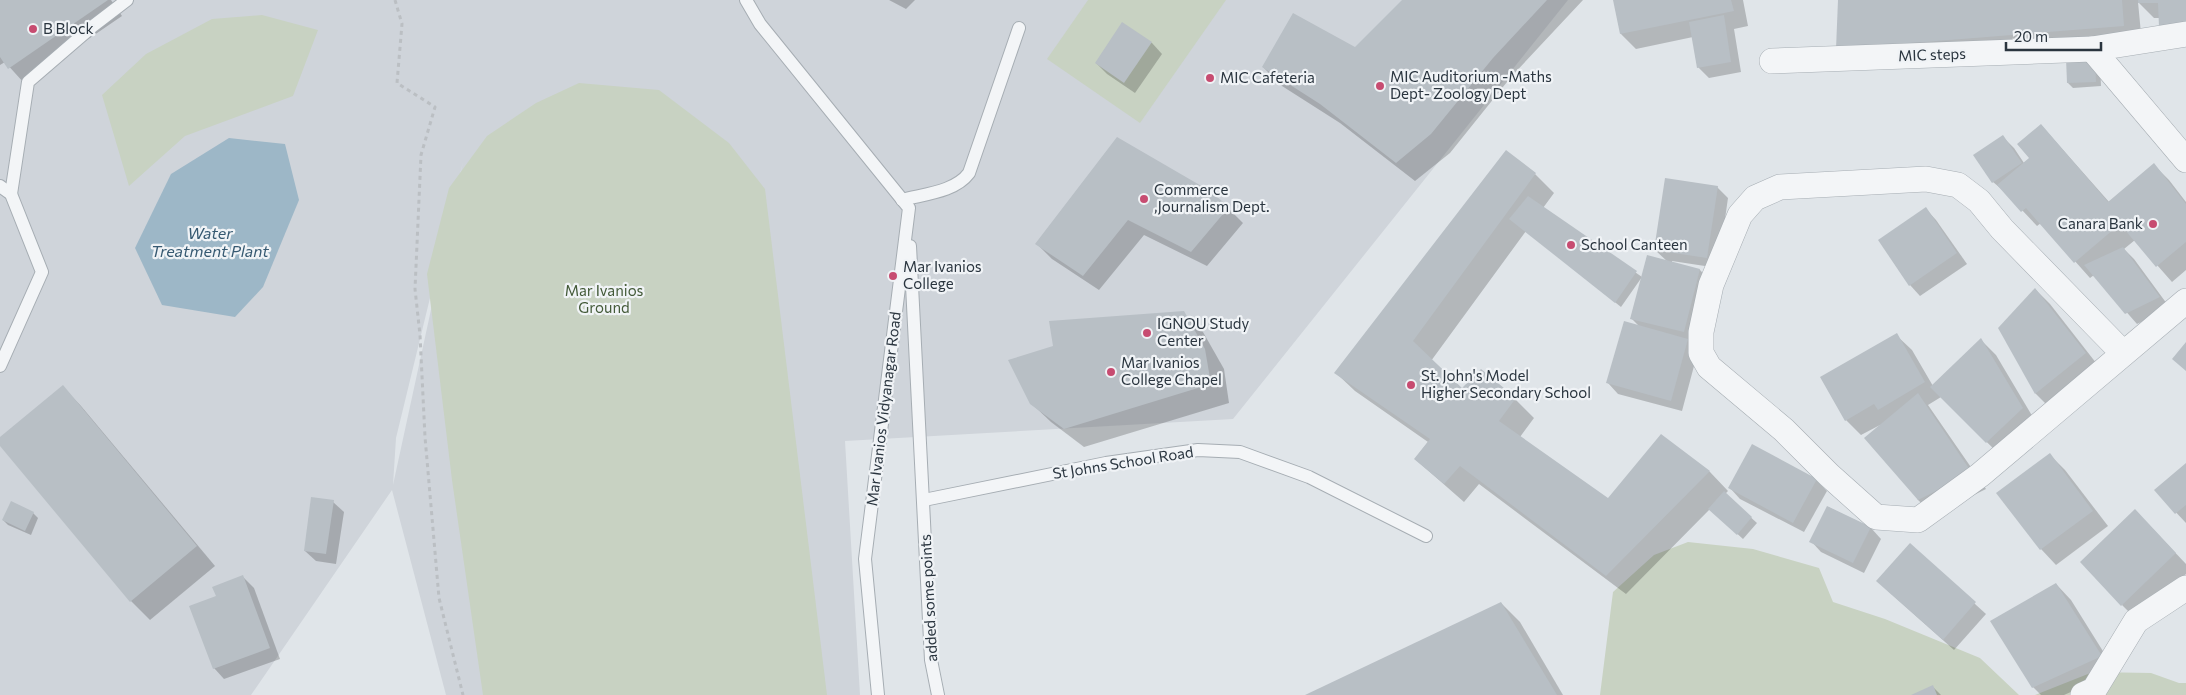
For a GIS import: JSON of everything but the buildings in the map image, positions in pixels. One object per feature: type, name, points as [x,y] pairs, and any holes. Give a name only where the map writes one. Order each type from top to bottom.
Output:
[{"type":"street","name":"MIC steps","points":[[1772,61],[2092,49],[2186,34]]},
{"type":"street","points":[[2092,49],[2186,160]]},
{"type":"street","points":[[2123,353],[2008,236],[1979,201],[1958,185],[1926,179],[1780,187],[1755,198],[1740,215],[1711,285],[1701,332],[1701,352],[1709,367],[1784,430],[1829,475],[1876,517],[1918,520],[1980,475],[2186,301]]},
{"type":"street","points":[[2083,695],[2094,690],[2136,622],[2186,588]]},
{"type":"lane","points":[[0,366],[42,272],[11,194],[28,82],[93,26],[127,0]]},
{"type":"lane","points":[[746,0],[760,24],[905,204],[952,187],[962,182],[969,173],[1019,28]]},
{"type":"lane","points":[[0,186],[11,194]]},
{"type":"lane","name":"added some points","points":[[905,204],[924,500],[931,660],[938,695]]},
{"type":"lane","name":"Mar Ivanios Vidyanagar Road","points":[[878,695],[865,559],[905,204]]},
{"type":"lane","name":"St Johns School Road","points":[[924,500],[1106,464],[1198,450],[1240,452],[1309,477],[1426,536]]},
{"type":"path","points":[[395,0],[402,24],[397,83],[435,107],[421,155],[415,289],[420,335],[424,437],[439,598],[463,695]]},
{"type":"shaded area","name":"Mar Ivanios College","points":[[0,0],[1568,0],[1233,419],[845,441],[860,695],[446,695],[392,490],[251,695],[0,695]],"holes":[[[463,162],[393,485],[396,438]]]},
{"type":"green space","points":[[1088,0],[1226,0],[1140,123],[1047,59]]},
{"type":"green space","points":[[262,15],[318,30],[293,96],[185,136],[129,186],[102,95],[146,54],[212,19]]},
{"type":"green space","name":"Mar Ivanios Ground","points":[[579,83],[659,90],[729,143],[765,189],[827,695],[483,695],[452,480],[427,274],[449,188],[487,136],[536,103]]},
{"type":"green space","points":[[1688,542],[1753,549],[1819,568],[1833,602],[1885,619],[1980,658],[2019,695],[1600,695],[1613,592],[1654,555]]},
{"type":"green space","points":[[2093,672],[2151,673],[2179,683],[2186,683],[2186,695],[2035,695]]},
{"type":"water","name":"Water Treatment Plant","points":[[229,138],[285,144],[299,200],[263,287],[235,317],[162,305],[135,248],[171,174]]},
{"type":"place","name":"B Block","points":[[33,29]]},
{"type":"place","name":"MIC Cafeteria","points":[[1210,78]]},
{"type":"place","name":"MIC Auditorium -Maths Dept- Zoology Dept","points":[[1380,86]]},
{"type":"place","name":"Commerce ,Journalism Dept.","points":[[1144,199]]},
{"type":"place","name":"Canara Bank","points":[[2153,224]]},
{"type":"place","name":"School Canteen","points":[[1571,245]]},
{"type":"place","name":"Mar Ivanios College","points":[[893,276]]},
{"type":"place","name":"IGNOU Study Center","points":[[1147,333]]},
{"type":"place","name":"Mar Ivanios College Chapel","points":[[1111,372]]},
{"type":"place","name":"St. John's Model Higher Secondary School","points":[[1411,385]]}]
